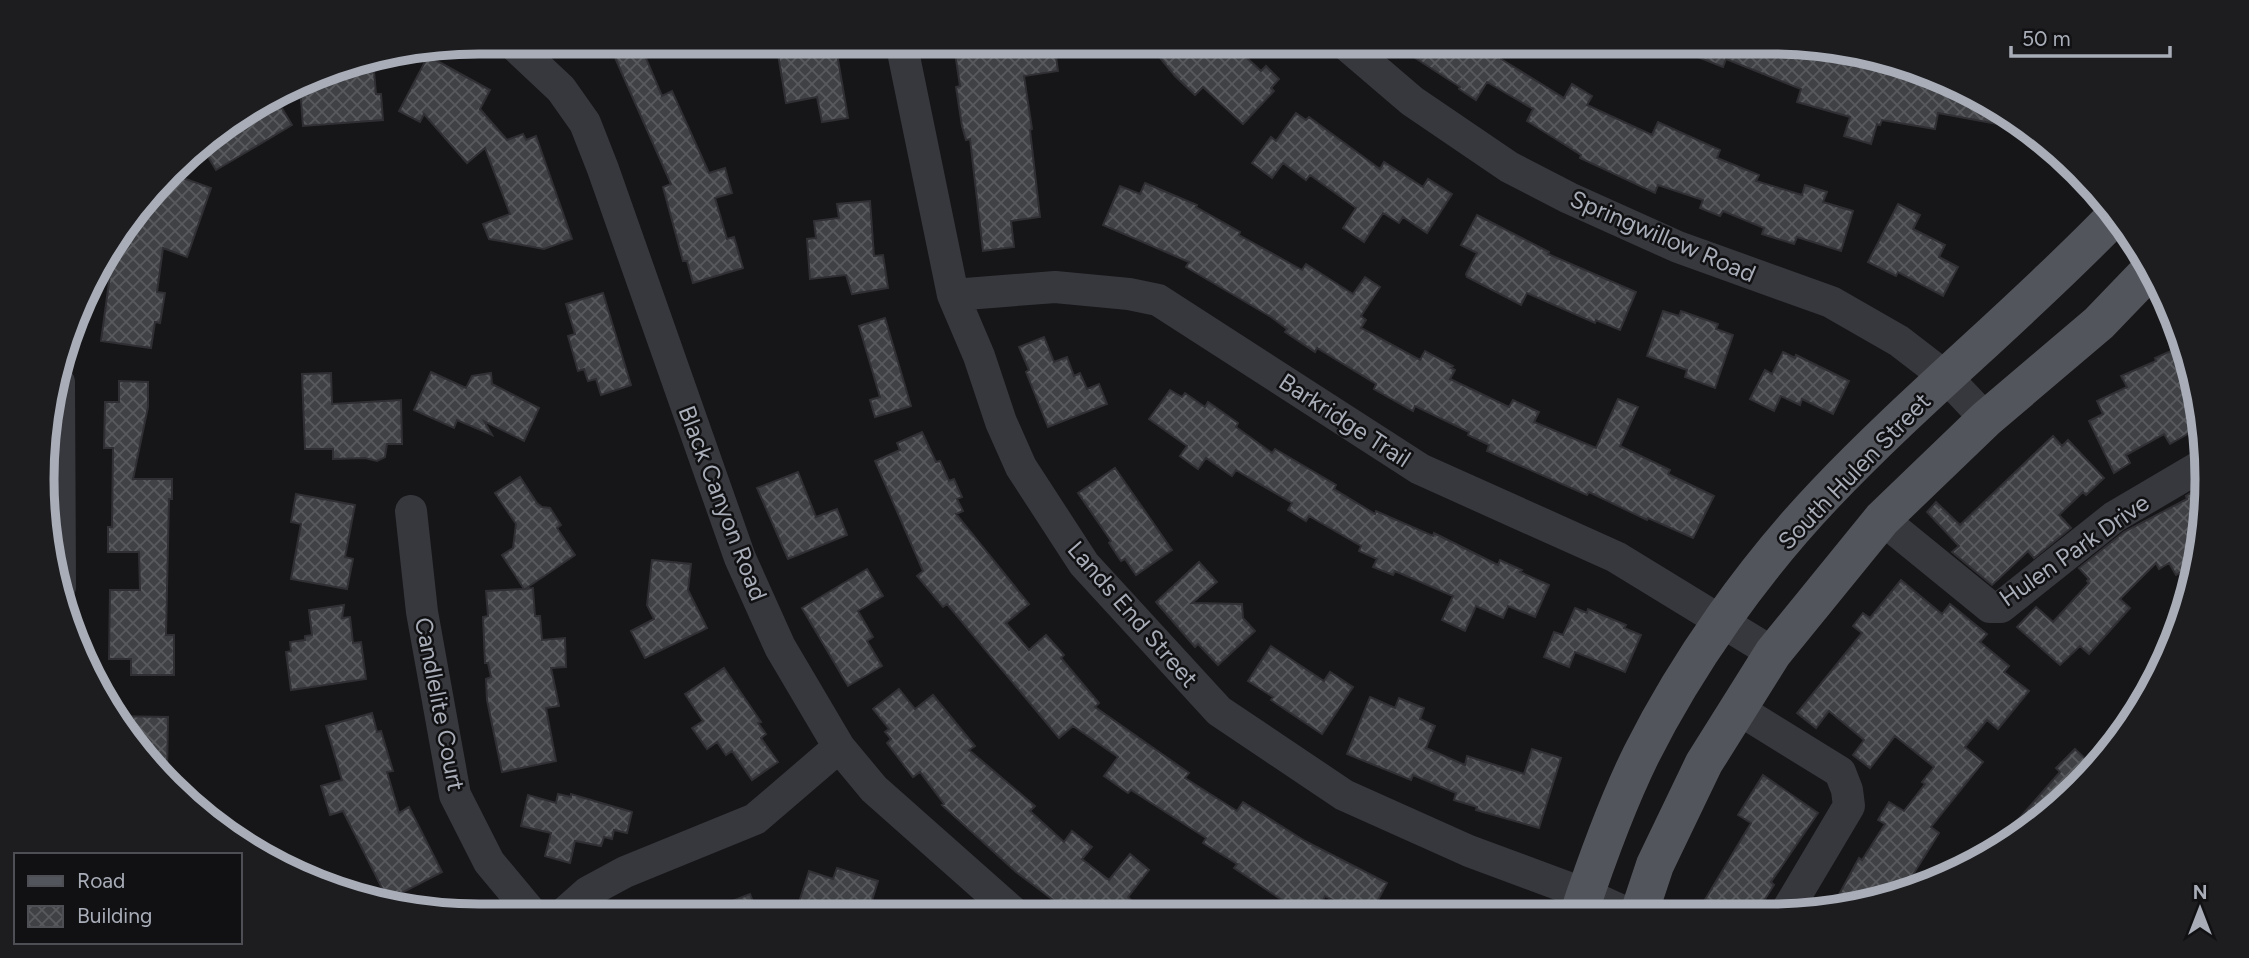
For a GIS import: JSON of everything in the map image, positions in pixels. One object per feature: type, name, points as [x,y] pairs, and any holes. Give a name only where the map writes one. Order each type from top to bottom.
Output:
[{"type":"main road","name":"South Hulen Street","points":[[1582,903],[1605,838],[1642,754],[1669,703],[1767,561],[1816,504],[2109,223]]},
{"type":"main road","points":[[1642,904],[1655,865],[1704,763],[1773,653],[1882,519],[1986,419],[2099,323],[2143,277]]},
{"type":"street","name":"Black Canyon Road","points":[[523,54],[561,89],[585,123],[740,558],[780,648],[839,747],[874,789],[1003,904]]},
{"type":"street","name":"Lands End Street","points":[[903,54],[953,295],[1021,467],[1084,564],[1219,711],[1344,796],[1582,903]]},
{"type":"street","name":"Springwillow Road","points":[[1357,54],[1412,101],[1509,167],[1569,198],[1678,247],[1831,302],[1899,341],[1947,377],[1986,419]]},
{"type":"street","name":"Barkridge Trail","points":[[953,295],[1055,287],[1158,300],[1420,469],[1616,557],[1773,653]]},
{"type":"street","points":[[59,416],[60,547]]},
{"type":"street","name":"Hulen Park Drive","points":[[1882,519],[1990,607],[2001,607],[2114,517],[2195,469]]},
{"type":"street","name":"Candlelite Court","points":[[411,511],[422,612],[455,796],[489,862],[524,904]]},
{"type":"street","points":[[1738,709],[1840,772],[1847,790],[1849,807],[1791,903]]},
{"type":"street","points":[[574,904],[588,892],[625,872],[755,819],[839,747]]},
{"type":"building","points":[[613,54],[649,54],[645,56],[662,96],[672,91],[709,173],[725,168],[732,193],[715,198],[727,239],[734,237],[743,268],[693,283],[687,261],[683,261],[663,187],[671,184]]},
{"type":"building","points":[[778,54],[837,54],[848,118],[822,122],[817,97],[786,103]]},
{"type":"building","points":[[955,54],[1056,54],[1058,71],[1024,76],[1040,217],[1011,221],[1014,247],[983,251],[970,139],[966,140],[962,126],[956,87],[960,86]]},
{"type":"building","points":[[1157,54],[1243,54],[1261,71],[1266,66],[1279,79],[1271,88],[1274,91],[1243,124],[1203,87],[1195,95]]},
{"type":"building","points":[[1409,54],[1504,54],[1501,59],[1564,98],[1572,84],[1592,96],[1587,105],[1652,135],[1658,122],[1720,150],[1717,158],[1759,175],[1756,181],[1802,195],[1805,185],[1827,192],[1823,202],[1853,211],[1841,251],[1797,237],[1794,244],[1762,234],[1764,228],[1723,211],[1720,216],[1700,208],[1703,200],[1658,185],[1655,193],[1580,158],[1581,155],[1527,121],[1533,109],[1487,82],[1476,100],[1459,89],[1460,87]]},
{"type":"building","points":[[1798,55],[1853,62],[1933,87],[2005,126],[1938,113],[1935,129],[1882,120],[1880,125],[1877,124],[1871,144],[1844,136],[1850,117],[1797,102],[1801,89],[1726,59],[1723,67],[1695,56]]},
{"type":"building","points":[[427,58],[490,90],[480,109],[507,140],[523,134],[526,140],[536,136],[572,239],[544,249],[489,239],[483,224],[510,214],[485,148],[467,163],[424,114],[420,122],[399,111]]},
{"type":"building","points":[[366,70],[374,71],[376,94],[381,94],[383,120],[303,126],[301,94],[342,77]]},
{"type":"building","points":[[280,104],[292,125],[216,170],[206,154],[243,126]]},
{"type":"building","points":[[1296,113],[1306,120],[1309,117],[1380,169],[1384,162],[1423,187],[1428,179],[1452,194],[1427,233],[1403,217],[1399,223],[1383,213],[1364,242],[1343,228],[1356,208],[1310,175],[1306,180],[1283,163],[1272,178],[1252,163],[1271,137],[1276,141]]},
{"type":"building","points":[[181,177],[211,188],[187,257],[163,248],[157,292],[165,293],[160,323],[155,322],[151,348],[101,341],[111,267],[142,220]]},
{"type":"building","points":[[1145,183],[1197,205],[1196,207],[1240,232],[1239,235],[1302,270],[1306,264],[1353,294],[1365,277],[1380,287],[1361,316],[1366,320],[1361,328],[1420,360],[1425,351],[1453,366],[1451,368],[1455,370],[1450,379],[1509,407],[1513,400],[1539,412],[1534,422],[1596,448],[1618,399],[1638,407],[1620,446],[1670,470],[1668,474],[1714,496],[1693,538],[1487,451],[1489,445],[1468,435],[1469,432],[1415,406],[1413,411],[1374,389],[1376,384],[1317,348],[1315,352],[1285,332],[1287,329],[1271,317],[1186,267],[1189,262],[1103,225],[1120,186],[1140,194]]},
{"type":"building","points":[[870,201],[874,256],[883,255],[888,288],[852,294],[846,275],[810,279],[807,239],[816,238],[814,221],[839,218],[837,204]]},
{"type":"building","points":[[1898,204],[1920,215],[1913,229],[1945,245],[1939,257],[1958,267],[1943,296],[1898,272],[1896,276],[1868,262]]},
{"type":"building","points":[[1477,215],[1549,252],[1548,254],[1636,292],[1620,330],[1596,320],[1595,323],[1527,293],[1521,305],[1467,277],[1477,253],[1461,245]]},
{"type":"building","points":[[603,293],[631,385],[601,395],[596,379],[588,381],[584,369],[578,371],[568,336],[575,334],[566,304]]},
{"type":"building","points":[[1663,311],[1679,316],[1681,311],[1718,324],[1716,329],[1733,335],[1715,388],[1685,377],[1687,370],[1647,356]]},
{"type":"building","points":[[885,318],[911,406],[875,417],[870,400],[880,397],[859,326]]},
{"type":"building","points":[[1044,337],[1054,362],[1067,357],[1074,376],[1080,373],[1087,389],[1099,384],[1107,404],[1048,427],[1019,347]]},
{"type":"building","points":[[2174,350],[2187,396],[2192,432],[2170,444],[2164,434],[2126,455],[2130,463],[2114,473],[2089,421],[2103,414],[2097,401],[2127,387],[2121,376],[2156,361],[2155,358]]},
{"type":"building","points":[[1783,352],[1795,358],[1796,355],[1849,381],[1833,414],[1802,399],[1800,405],[1781,396],[1774,411],[1750,399],[1765,370],[1772,374]]},
{"type":"building","points":[[431,372],[466,388],[472,376],[491,373],[492,384],[539,408],[524,441],[484,421],[492,435],[457,420],[454,428],[414,410]]},
{"type":"building","points":[[331,373],[332,404],[401,400],[402,444],[387,444],[385,457],[377,461],[365,458],[333,459],[333,449],[305,449],[302,374]]},
{"type":"building","points":[[119,381],[148,382],[148,407],[133,479],[172,479],[172,499],[169,499],[166,635],[174,635],[174,675],[131,675],[131,659],[109,659],[110,590],[140,590],[139,552],[108,552],[108,527],[112,527],[113,448],[104,448],[105,402],[119,402]]},
{"type":"building","points":[[1170,390],[1182,397],[1185,393],[1205,407],[1208,402],[1238,423],[1236,427],[1272,453],[1275,449],[1336,485],[1334,489],[1375,514],[1376,511],[1433,536],[1434,533],[1498,565],[1500,560],[1549,585],[1535,617],[1508,606],[1503,618],[1476,606],[1465,631],[1442,620],[1453,596],[1395,571],[1393,575],[1373,567],[1377,559],[1359,551],[1361,546],[1309,516],[1306,521],[1288,510],[1292,503],[1236,470],[1232,476],[1206,458],[1198,469],[1180,456],[1187,446],[1149,419]]},
{"type":"building","points":[[922,432],[936,462],[940,461],[949,481],[954,479],[962,497],[957,499],[963,511],[956,514],[1029,604],[1006,623],[1029,650],[1046,635],[1064,655],[1061,658],[1099,703],[1095,707],[1189,773],[1185,778],[1237,811],[1243,802],[1305,841],[1387,883],[1376,904],[1341,904],[1325,896],[1321,904],[1290,904],[1282,900],[1234,868],[1237,864],[1203,843],[1206,838],[1104,776],[1118,757],[1073,726],[1059,738],[947,604],[943,607],[917,576],[923,571],[875,461],[900,450],[897,443]]},
{"type":"building","points":[[2053,436],[2062,446],[2068,440],[2104,478],[2086,495],[2083,492],[2059,515],[2071,528],[2034,558],[2028,551],[1992,585],[1952,552],[1959,546],[1927,512],[1936,502],[1960,525]]},
{"type":"building","points":[[1115,468],[1172,550],[1136,575],[1125,559],[1121,561],[1109,543],[1111,541],[1078,493]]},
{"type":"building","points":[[798,472],[816,517],[837,509],[847,535],[788,559],[757,488]]},
{"type":"building","points":[[520,477],[537,503],[550,508],[561,525],[557,528],[575,555],[525,589],[533,588],[535,616],[540,616],[542,640],[565,638],[566,667],[551,668],[559,706],[546,708],[556,761],[502,772],[487,700],[486,679],[491,677],[488,663],[485,663],[483,617],[488,616],[486,591],[524,589],[502,555],[513,548],[516,524],[495,493]]},
{"type":"building","points":[[2195,491],[2185,570],[2176,575],[2169,563],[2159,569],[2156,563],[2120,599],[2130,608],[2089,654],[2080,646],[2060,665],[2017,627],[2036,607],[2053,622],[2089,583],[2089,579],[2079,568],[2124,532],[2187,499],[2186,496]]},
{"type":"building","points":[[296,494],[355,505],[345,557],[353,559],[347,589],[291,579],[301,524],[291,522]]},
{"type":"building","points":[[652,560],[691,564],[688,590],[707,628],[645,658],[631,631],[654,619],[647,605]]},
{"type":"building","points":[[1199,562],[1217,582],[1192,603],[1242,604],[1243,618],[1255,631],[1218,665],[1198,644],[1195,647],[1156,602]]},
{"type":"building","points":[[867,569],[883,596],[858,611],[873,637],[867,641],[882,666],[848,686],[802,608]]},
{"type":"building","points":[[1901,580],[1942,614],[1950,604],[1987,634],[1980,642],[2009,666],[2004,672],[2029,691],[1998,729],[1987,720],[1965,747],[1983,762],[1931,827],[1939,833],[1910,880],[1837,898],[1859,858],[1862,860],[1885,824],[1878,820],[1889,802],[1904,811],[1925,784],[1922,782],[1934,767],[1895,736],[1870,768],[1853,755],[1864,740],[1829,711],[1816,728],[1797,713],[1862,633],[1853,626],[1863,613],[1870,618]]},
{"type":"building","points":[[344,605],[342,618],[350,617],[353,643],[361,642],[366,679],[291,690],[286,652],[291,651],[290,642],[305,640],[305,636],[312,635],[309,610]]},
{"type":"building","points":[[1575,608],[1587,613],[1588,609],[1626,625],[1624,628],[1641,635],[1625,672],[1575,652],[1569,667],[1544,657],[1554,632],[1563,635]]},
{"type":"building","points":[[1271,646],[1324,681],[1330,672],[1353,687],[1322,734],[1248,681]]},
{"type":"building","points":[[724,668],[761,722],[758,723],[766,734],[761,738],[778,762],[752,780],[732,751],[726,755],[717,742],[707,749],[692,728],[703,721],[685,694]]},
{"type":"building","points":[[899,689],[915,709],[933,695],[975,746],[969,750],[1035,806],[1030,811],[1064,842],[1072,831],[1092,847],[1082,859],[1109,880],[1130,854],[1149,870],[1128,897],[1131,900],[1128,904],[1059,904],[1016,872],[942,805],[944,804],[920,772],[913,777],[887,743],[891,739],[885,732],[889,729],[873,709]]},
{"type":"building","points":[[1370,697],[1395,708],[1399,698],[1424,708],[1420,719],[1435,726],[1426,748],[1465,765],[1467,756],[1524,774],[1532,749],[1561,758],[1539,828],[1476,810],[1477,807],[1454,800],[1456,793],[1413,775],[1411,780],[1347,754]]},
{"type":"building","points":[[372,713],[377,732],[381,731],[393,771],[387,772],[399,813],[409,807],[442,872],[396,896],[384,893],[343,811],[330,815],[321,786],[342,780],[326,726]]},
{"type":"building","points":[[127,716],[168,717],[167,767]]},
{"type":"building","points":[[2075,749],[2087,761],[2050,798],[2009,830],[2060,772],[2056,768]]},
{"type":"building","points":[[1763,775],[1818,813],[1771,882],[1774,885],[1762,904],[1702,904],[1751,823],[1738,815]]},
{"type":"building","points":[[558,794],[571,797],[571,794],[632,812],[627,833],[614,830],[612,839],[604,837],[601,846],[575,841],[570,863],[545,856],[551,833],[521,826],[528,795],[556,803]]},
{"type":"building","points":[[837,868],[878,881],[871,904],[798,904],[809,871],[833,879]]},
{"type":"building","points":[[750,894],[754,904],[724,904]]}]
